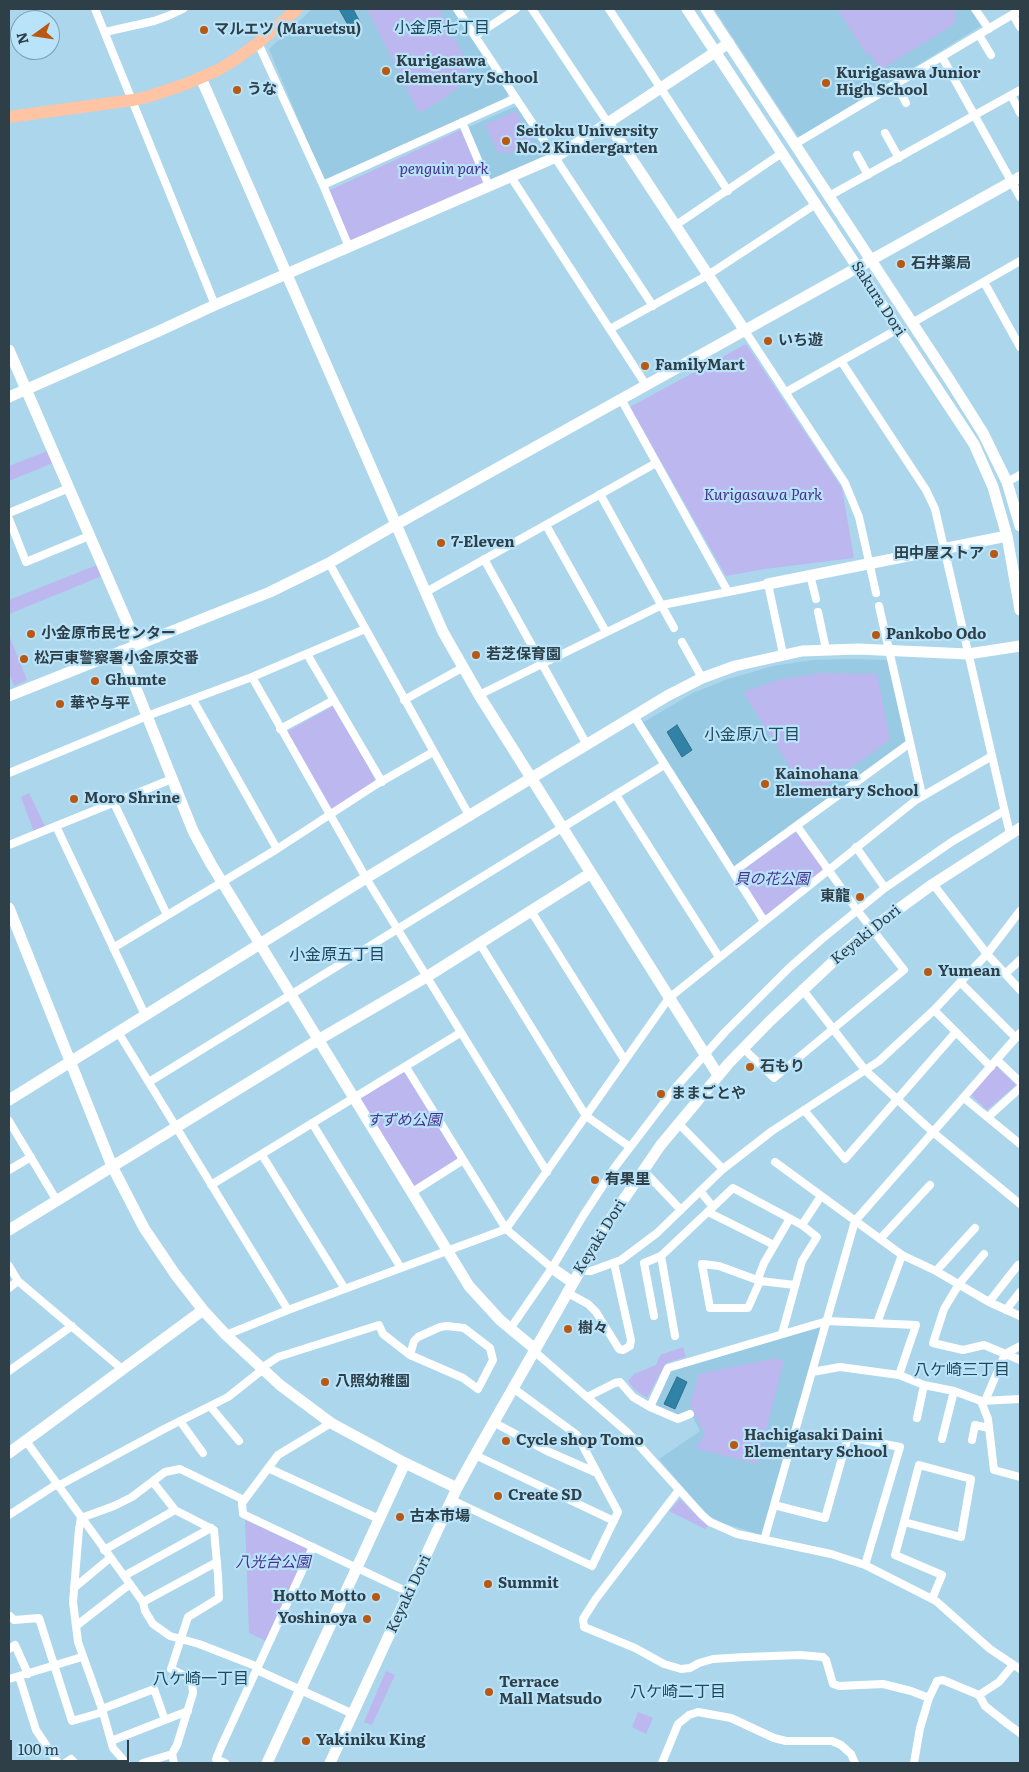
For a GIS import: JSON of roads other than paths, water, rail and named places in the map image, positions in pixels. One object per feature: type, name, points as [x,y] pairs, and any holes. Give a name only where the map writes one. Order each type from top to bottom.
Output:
[{"type":"main road","points":[[9,117],[133,100],[167,91],[201,78],[236,59],[258,43],[297,9]]},
{"type":"street","points":[[95,9],[215,305]]},
{"type":"street","points":[[105,32],[141,25],[167,13],[183,9]]},
{"type":"street","points":[[457,9],[653,306]]},
{"type":"street","points":[[475,36],[516,9]]},
{"type":"street","points":[[532,9],[848,488],[859,517],[876,593]]},
{"type":"street","points":[[609,9],[728,191]]},
{"type":"street","name":"Sakura Dori","points":[[687,9],[974,444],[993,487],[1007,536],[1020,610]]},
{"type":"street","name":"Sakura Dori","points":[[706,9],[983,433],[1007,482],[1020,526]]},
{"type":"street","points":[[975,9],[989,29]]},
{"type":"street","points":[[676,226],[795,144],[1020,10]]},
{"type":"street","points":[[1012,15],[1020,27]]},
{"type":"street","points":[[978,35],[991,56]]},
{"type":"street","points":[[258,43],[350,247]]},
{"type":"street","points":[[9,397],[556,157],[729,43]]},
{"type":"street","points":[[942,57],[975,116],[1016,180],[1020,197]]},
{"type":"street","points":[[201,78],[443,632],[479,696],[718,1075]]},
{"type":"street","points":[[896,84],[906,103]]},
{"type":"street","points":[[829,196],[1020,90]]},
{"type":"street","points":[[1011,96],[1020,113]]},
{"type":"street","points":[[323,185],[516,98]]},
{"type":"street","points":[[462,122],[489,186]]},
{"type":"street","points":[[886,133],[899,158]]},
{"type":"street","points":[[857,155],[868,175]]},
{"type":"street","points":[[511,177],[646,385]]},
{"type":"street","points":[[9,696],[270,592],[328,563],[1016,180]]},
{"type":"street","points":[[610,329],[708,275],[816,204]]},
{"type":"street","points":[[912,323],[1020,261]]},
{"type":"street","points":[[984,282],[1020,347]]},
{"type":"street","points":[[786,392],[898,329]]},
{"type":"street","points":[[9,350],[137,645]]},
{"type":"street","points":[[841,361],[926,490],[935,509],[1004,811],[1015,831]]},
{"type":"street","points":[[621,399],[728,592]]},
{"type":"street","points":[[426,592],[656,464]]},
{"type":"street","points":[[993,487],[1007,482],[1020,474]]},
{"type":"street","points":[[9,513],[69,488]]},
{"type":"street","points":[[600,494],[674,628]]},
{"type":"street","points":[[9,519],[26,562],[90,536]]},
{"type":"street","points":[[546,524],[606,632]]},
{"type":"street","points":[[479,696],[662,605],[1007,536]]},
{"type":"street","points":[[484,559],[587,745]]},
{"type":"street","points":[[328,563],[470,817]]},
{"type":"street","points":[[810,575],[816,599]]},
{"type":"street","points":[[768,584],[783,654]]},
{"type":"street","points":[[879,606],[922,795]]},
{"type":"street","points":[[818,612],[826,649]]},
{"type":"street","points":[[9,773],[148,716],[252,678],[365,629]]},
{"type":"street","points":[[682,642],[702,678]]},
{"type":"street","points":[[9,1100],[366,878],[470,817],[678,689],[702,678],[735,666],[783,654],[826,649],[968,654],[1020,646]]},
{"type":"street","points":[[121,651],[197,839],[447,1251],[475,1293],[510,1329],[627,1432],[710,1522],[736,1534],[831,1554],[865,1565],[932,1599],[990,1649],[1018,1667],[979,1695]]},
{"type":"street","points":[[307,654],[382,782]]},
{"type":"street","points":[[404,700],[462,668]]},
{"type":"street","points":[[252,678],[366,878],[547,1172]]},
{"type":"street","points":[[193,700],[276,849]]},
{"type":"street","points":[[280,729],[334,700]]},
{"type":"street","points":[[634,716],[764,921]]},
{"type":"street","points":[[733,872],[910,743]]},
{"type":"street","points":[[113,948],[276,849],[330,813],[433,752]]},
{"type":"street","points":[[226,1335],[288,1310],[506,1230],[624,1059],[669,998],[922,795],[992,756]]},
{"type":"street","points":[[149,1082],[664,765]]},
{"type":"street","points":[[9,845],[172,779]]},
{"type":"street","points":[[616,795],[719,957]]},
{"type":"street","points":[[114,803],[167,915]]},
{"type":"street","points":[[510,1329],[630,1147],[676,1087],[755,1001],[789,968],[885,888],[953,841],[1004,811]]},
{"type":"street","points":[[56,826],[145,1015]]},
{"type":"street","points":[[743,1048],[774,1078],[904,970],[871,929],[797,826]]},
{"type":"street","name":"Keyaki Dori","points":[[330,1763],[457,1488],[580,1268],[604,1227],[643,1170],[678,1123],[718,1075],[802,989],[871,929],[933,884],[1015,831]]},
{"type":"street","points":[[856,847],[885,888]]},
{"type":"street","points":[[9,1230],[318,1040],[428,976],[591,873]]},
{"type":"street","points":[[933,884],[987,954],[1020,990]]},
{"type":"street","points":[[580,1268],[591,1271],[614,1263],[646,1242],[723,1169],[772,1131],[878,1060],[934,1010],[987,954],[1020,911]]},
{"type":"street","points":[[531,912],[624,1059]]},
{"type":"street","points":[[10,915],[112,1166],[154,1244],[203,1310],[261,1370],[331,1423],[405,1464],[457,1488]]},
{"type":"street","points":[[480,944],[586,1116],[630,1147]]},
{"type":"street","points":[[1005,974],[1020,960]]},
{"type":"street","points":[[764,1540],[855,1221],[1018,1036],[960,982]]},
{"type":"street","points":[[802,989],[865,1070],[934,1133],[1020,1204]]},
{"type":"street","points":[[934,1010],[991,1067]]},
{"type":"street","points":[[118,1032],[288,1310]]},
{"type":"street","points":[[804,1110],[845,1159],[956,1032]]},
{"type":"street","points":[[211,1185],[460,1033]]},
{"type":"street","points":[[997,1060],[1020,1082]]},
{"type":"street","points":[[406,1067],[506,1230],[552,1268],[596,1312],[619,1349],[623,1350],[630,1346],[631,1340],[614,1263]]},
{"type":"street","points":[[988,1117],[1020,1088]]},
{"type":"street","points":[[964,1098],[1020,1143]]},
{"type":"street","points":[[9,1121],[57,1200]]},
{"type":"street","points":[[678,1123],[723,1169]]},
{"type":"street","points":[[312,1124],[401,1268]]},
{"type":"street","points":[[262,1155],[345,1289]]},
{"type":"street","points":[[9,1170],[31,1157]]},
{"type":"street","points":[[411,1192],[463,1160]]},
{"type":"street","points":[[775,1162],[902,1255],[936,1271],[989,1302],[1020,1316]]},
{"type":"street","points":[[643,1170],[681,1210]]},
{"type":"street","points":[[880,1239],[930,1185]]},
{"type":"street","points":[[654,1316],[644,1263],[661,1256],[732,1188],[789,1220],[802,1225],[817,1237],[802,1261],[782,1334]]},
{"type":"street","points":[[700,1191],[711,1209],[774,1245]]},
{"type":"street","points":[[802,1225],[820,1196]]},
{"type":"street","points":[[789,1220],[764,1263],[759,1276],[760,1281],[748,1308],[710,1308],[702,1264],[719,1266],[760,1281],[795,1285]]},
{"type":"street","points":[[936,1271],[975,1228]]},
{"type":"street","points":[[984,1254],[959,1284],[944,1309],[934,1343],[963,1350],[984,1345],[1020,1360]]},
{"type":"street","points":[[877,1323],[902,1255]]},
{"type":"street","points":[[661,1256],[675,1336]]},
{"type":"street","points":[[989,1302],[1018,1265]]},
{"type":"street","points":[[9,1266],[18,1281],[122,1369]]},
{"type":"street","points":[[9,1288],[18,1281]]},
{"type":"street","points":[[1006,1310],[1020,1292]]},
{"type":"street","points":[[9,1452],[203,1310]]},
{"type":"street","points":[[650,1407],[668,1368],[828,1321],[916,1325],[899,1375]]},
{"type":"street","points":[[9,1515],[57,1485],[228,1397],[257,1376],[261,1370],[278,1357],[378,1325],[383,1334],[410,1355],[463,1378],[478,1389],[493,1360],[490,1348],[464,1328],[446,1326],[418,1337],[414,1341],[410,1355]]},
{"type":"street","points":[[9,1371],[72,1326]]},
{"type":"street","points":[[1020,1346],[1005,1354],[983,1401],[990,1428],[994,1470],[1020,1476]]},
{"type":"street","points":[[812,1372],[840,1367],[899,1375],[924,1385],[983,1401],[1020,1399]]},
{"type":"street","points":[[587,1397],[620,1382],[633,1397],[650,1407],[678,1419],[690,1414]]},
{"type":"street","points":[[917,1418],[924,1385]]},
{"type":"street","points":[[452,1500],[592,1566],[618,1512],[577,1435],[513,1388]]},
{"type":"street","points":[[942,1439],[954,1392]]},
{"type":"street","points":[[210,1406],[239,1441]]},
{"type":"street","points":[[180,1421],[203,1453]]},
{"type":"street","points":[[493,1422],[547,1451],[597,1473]]},
{"type":"street","points":[[331,1423],[278,1455],[242,1503],[243,1514],[410,1593]]},
{"type":"street","points":[[972,1440],[975,1425],[990,1428]]},
{"type":"street","points":[[794,1436],[848,1437],[900,1447],[865,1565]]},
{"type":"street","points":[[774,1504],[825,1518],[848,1437]]},
{"type":"street","points":[[26,1440],[143,1602],[145,1611],[153,1624],[165,1633],[199,1644],[353,1714]]},
{"type":"street","points":[[475,1455],[614,1521]]},
{"type":"street","points":[[267,1763],[405,1464]]},
{"type":"street","points":[[904,1522],[961,1537],[971,1479],[919,1465],[895,1555],[942,1575],[932,1599]]},
{"type":"street","points":[[268,1468],[379,1519]]},
{"type":"street","points":[[82,1518],[132,1497],[165,1472],[180,1469],[244,1500]]},
{"type":"street","points":[[153,1482],[175,1510],[214,1530],[219,1598],[188,1617],[171,1669],[186,1676],[192,1683],[193,1692],[177,1745],[172,1754],[174,1763]]},
{"type":"street","points":[[679,1490],[595,1600],[583,1619],[584,1627],[635,1648],[664,1664],[681,1669],[713,1660],[800,1655],[826,1660],[834,1684],[839,1686],[883,1684],[929,1698]]},
{"type":"street","points":[[104,1550],[175,1510]]},
{"type":"street","points":[[82,1518],[79,1529],[73,1602],[78,1642],[113,1748],[126,1763]]},
{"type":"street","points":[[124,1576],[211,1528]]},
{"type":"street","points":[[225,1763],[216,1759],[313,1547]]},
{"type":"street","points":[[74,1588],[110,1558]]},
{"type":"street","points":[[143,1602],[216,1562]]},
{"type":"street","points":[[76,1626],[130,1584]]},
{"type":"street","points":[[9,1617],[14,1620],[39,1618],[72,1721],[154,1689],[165,1720]]},
{"type":"street","points":[[9,1649],[15,1645],[24,1675],[36,1730],[58,1763]]},
{"type":"street","points":[[9,1679],[82,1657]]},
{"type":"street","points":[[914,1763],[920,1728],[929,1698],[937,1681],[943,1680],[979,1695],[985,1706],[1020,1733]]},
{"type":"street","points":[[111,1741],[188,1710]]},
{"type":"street","points":[[662,1763],[678,1724],[689,1715],[698,1712],[731,1718],[774,1738],[786,1741],[832,1741],[841,1745],[851,1754],[855,1763]]},
{"type":"street","points":[[143,1763],[172,1754]]},
{"type":"street","points":[[65,1763],[71,1759],[74,1763]]},
{"type":"place","name":"マルエツ (Maruetsu)","points":[[204,30]]},
{"type":"place","name":"Kurigasawa elementary School","points":[[386,71]]},
{"type":"place","name":"Kurigasawa Junior High School","points":[[826,83]]},
{"type":"place","name":"うな","points":[[237,90]]},
{"type":"place","name":"Seitoku University No.2 Kindergarten","points":[[506,141]]},
{"type":"place","name":"石井薬局","points":[[901,264]]},
{"type":"place","name":"いち遊","points":[[768,341]]},
{"type":"place","name":"FamilyMart","points":[[645,366]]},
{"type":"place","name":"7-Eleven","points":[[441,543]]},
{"type":"place","name":"田中屋ストア","points":[[994,554]]},
{"type":"place","name":"小金原市民センター","points":[[31,634]]},
{"type":"place","name":"Pankobo Odo","points":[[876,635]]},
{"type":"place","name":"若芝保育園","points":[[476,655]]},
{"type":"place","name":"松戸東警察署小金原交番","points":[[24,659]]},
{"type":"place","name":"Ghumte","points":[[95,681]]},
{"type":"place","name":"華や与平","points":[[60,704]]},
{"type":"place","name":"Kainohana Elementary School","points":[[765,784]]},
{"type":"place","name":"Moro Shrine","points":[[74,799]]},
{"type":"place","name":"東龍","points":[[860,897]]},
{"type":"place","name":"Yumean","points":[[928,972]]},
{"type":"place","name":"石もり","points":[[750,1067]]},
{"type":"place","name":"ままごとや","points":[[661,1094]]},
{"type":"place","name":"有果里","points":[[595,1180]]},
{"type":"place","name":"樹々","points":[[568,1329]]},
{"type":"place","name":"八照幼稚園","points":[[325,1382]]},
{"type":"place","name":"Cycle shop Tomo","points":[[506,1441]]},
{"type":"place","name":"Hachigasaki Daini Elementary School","points":[[734,1445]]},
{"type":"place","name":"Create SD","points":[[498,1496]]},
{"type":"place","name":"古本市場","points":[[400,1517]]},
{"type":"place","name":"Summit","points":[[488,1584]]},
{"type":"place","name":"Hotto Motto","points":[[376,1597]]},
{"type":"place","name":"Yoshinoya","points":[[367,1619]]},
{"type":"place","name":"Terrace Mall Matsudo","points":[[489,1692]]},
{"type":"place","name":"Yakiniku King","points":[[306,1741]]},
{"type":"district","name":"小金原七丁目","points":[[442,28]]},
{"type":"district","name":"小金原八丁目","points":[[752,735]]},
{"type":"district","name":"小金原五丁目","points":[[337,955]]},
{"type":"district","name":"八ケ崎三丁目","points":[[962,1370]]},
{"type":"district","name":"八ケ崎一丁目","points":[[201,1679]]},
{"type":"district","name":"八ケ崎二丁目","points":[[678,1692]]},
{"type":"park label","name":"penguin park","points":[[444,170]]},
{"type":"park label","name":"Kurigasawa Park","points":[[763,496]]},
{"type":"park label","name":"貝の花公園","points":[[772,880]]},
{"type":"park label","name":"すずめ公園","points":[[404,1121]]},
{"type":"park label","name":"八光台公園","points":[[273,1563]]}]
